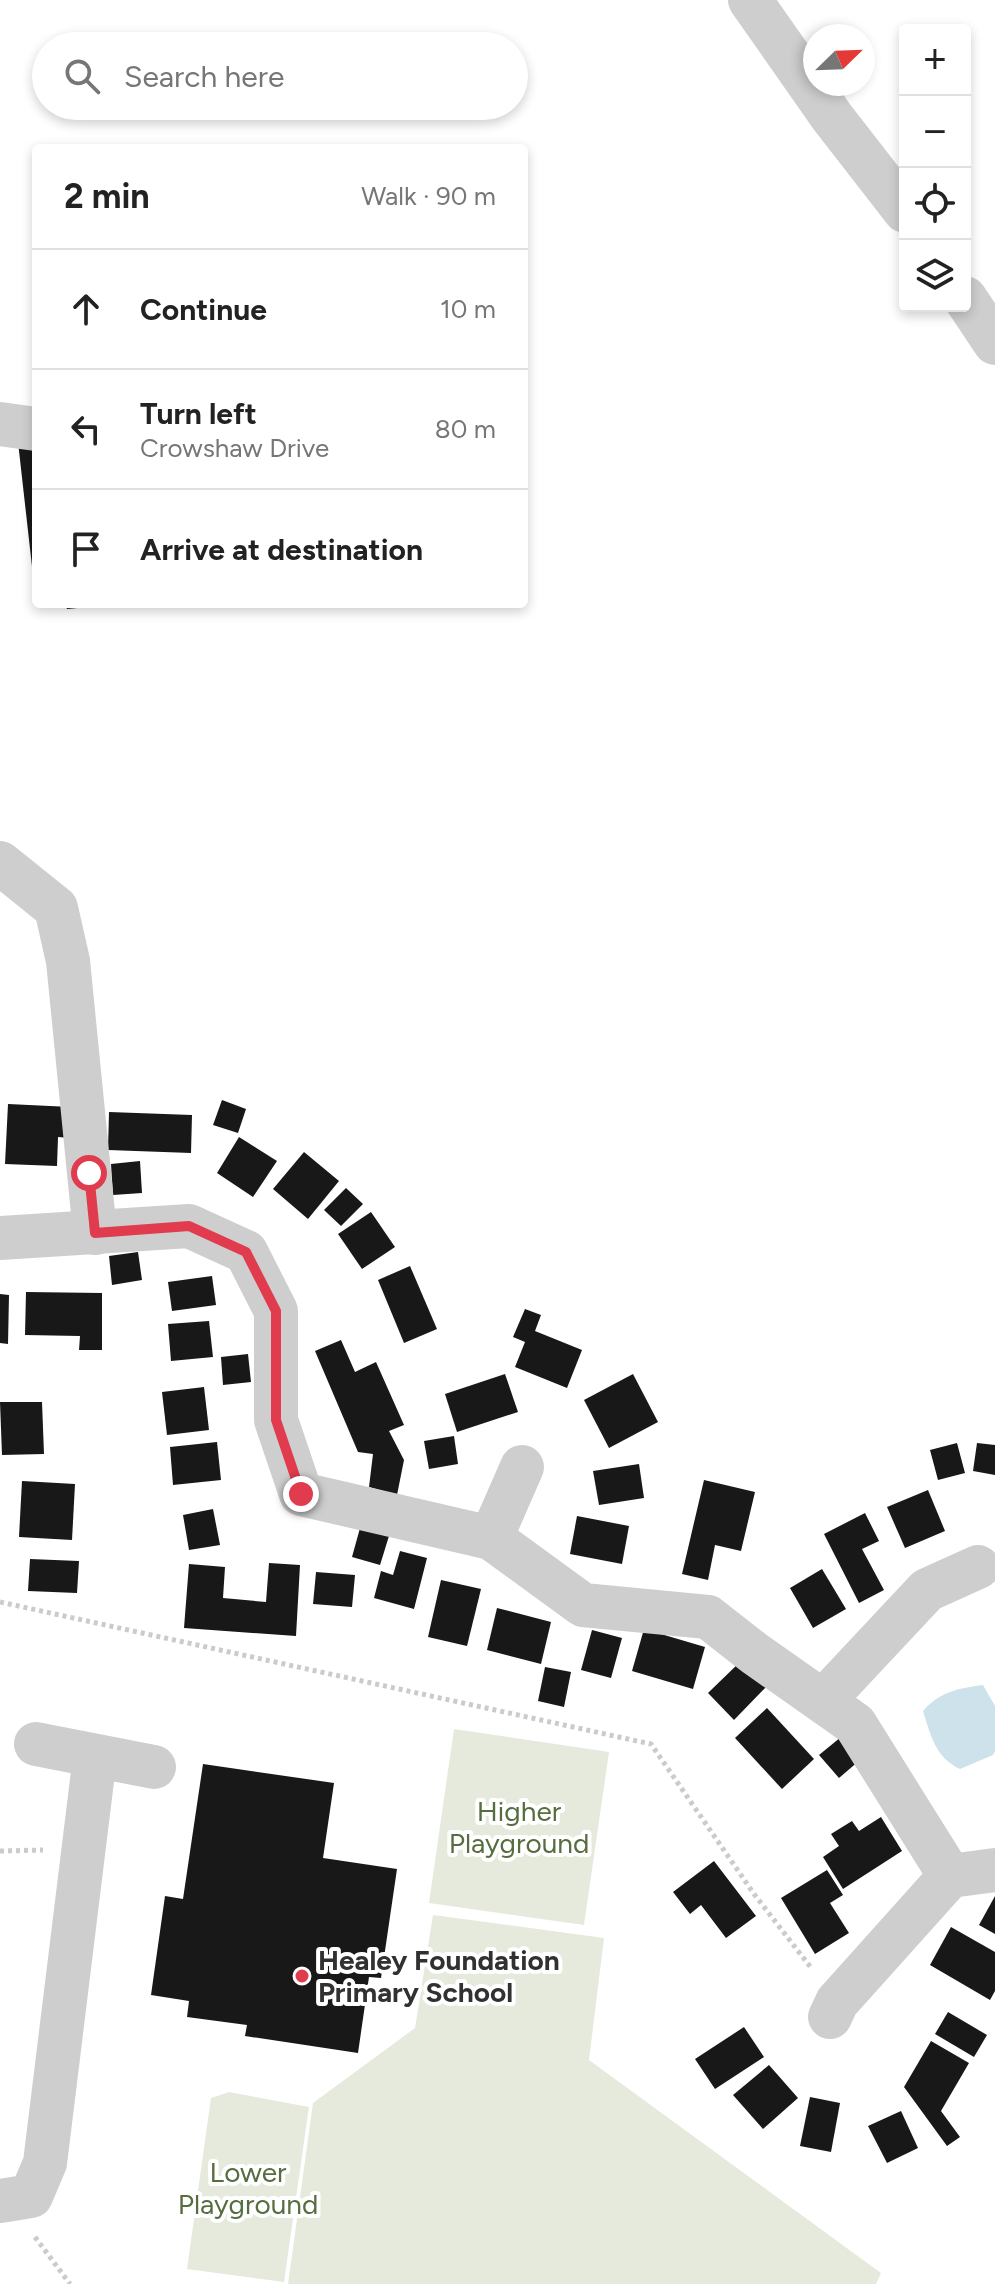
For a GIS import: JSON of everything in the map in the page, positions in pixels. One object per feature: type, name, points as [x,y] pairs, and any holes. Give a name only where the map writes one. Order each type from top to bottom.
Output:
[{"type":"street","points":[[750,0],[832,117],[899,203]]},
{"type":"street","points":[[971,307],[995,343]]},
{"type":"street","points":[[0,424],[32,428]]},
{"type":"street","points":[[0,863],[56,908],[68,961],[95,1233]]},
{"type":"street","points":[[0,1238],[189,1226],[246,1252],[276,1311],[276,1420],[301,1494],[491,1538],[566,1596],[583,1605],[708,1617],[855,1724],[950,1876]]},
{"type":"street","points":[[491,1538],[522,1467]]},
{"type":"street","points":[[823,1701],[927,1590],[978,1567]]},
{"type":"street","points":[[36,1744],[154,1767]]},
{"type":"street","points":[[0,2201],[31,2196],[45,2163],[95,1756]]},
{"type":"street","points":[[834,2010],[950,1876],[995,1870]]},
{"type":"path","points":[[0,1602],[651,1744],[834,2010]]},
{"type":"path","points":[[32,2233],[70,2284]]},
{"type":"green space","name":"Higher Playground","points":[[454,1729],[609,1752],[584,1925],[429,1903]]},
{"type":"green space","points":[[433,1915],[604,1938],[589,2060],[881,2273],[876,2284],[288,2284],[313,2103],[415,2028]]},
{"type":"green space","name":"Lower Playground","points":[[229,2092],[309,2107],[284,2282],[187,2269],[211,2098]]},
{"type":"water","points":[[983,1685],[995,1706],[995,1751],[993,1755],[960,1769],[939,1752],[923,1711],[950,1692]]},
{"type":"building","points":[[32,440],[32,566],[18,442]]},
{"type":"building","points":[[222,1100],[246,1109],[238,1133],[213,1125]]},
{"type":"building","points":[[8,1104],[71,1107],[70,1138],[58,1137],[57,1166],[5,1164]]},
{"type":"building","points":[[109,1112],[192,1115],[191,1153],[108,1150]]},
{"type":"building","points":[[239,1137],[277,1161],[253,1197],[217,1173]]},
{"type":"building","points":[[304,1152],[339,1181],[308,1219],[273,1189]]},
{"type":"building","points":[[140,1161],[142,1193],[113,1195],[111,1164]]},
{"type":"building","points":[[346,1188],[363,1204],[341,1226],[324,1210]]},
{"type":"building","points":[[371,1212],[395,1247],[362,1269],[338,1234]]},
{"type":"building","points":[[138,1252],[142,1280],[112,1285],[109,1256]]},
{"type":"building","points":[[410,1266],[437,1329],[404,1343],[378,1280]]},
{"type":"building","points":[[212,1276],[216,1305],[172,1311],[168,1282]]},
{"type":"building","points":[[26,1292],[102,1293],[102,1350],[79,1350],[80,1336],[25,1335]]},
{"type":"building","points":[[0,1294],[9,1295],[8,1344],[0,1343]]},
{"type":"building","points":[[525,1309],[541,1315],[535,1331],[582,1350],[567,1388],[515,1367],[525,1342],[513,1337]]},
{"type":"building","points":[[209,1321],[213,1357],[171,1361],[168,1324]]},
{"type":"building","points":[[341,1340],[355,1372],[376,1362],[404,1425],[389,1431],[404,1460],[397,1495],[369,1487],[373,1454],[358,1452],[315,1351]]},
{"type":"building","points":[[248,1354],[251,1382],[223,1385],[221,1357]]},
{"type":"building","points":[[505,1374],[518,1412],[457,1432],[445,1394]]},
{"type":"building","points":[[633,1374],[658,1422],[609,1448],[584,1400]]},
{"type":"building","points":[[204,1387],[209,1430],[167,1435],[162,1392]]},
{"type":"building","points":[[0,1402],[42,1402],[44,1454],[2,1455]]},
{"type":"building","points":[[454,1436],[458,1464],[429,1469],[424,1441]]},
{"type":"building","points":[[217,1442],[221,1480],[173,1485],[170,1447]]},
{"type":"building","points":[[957,1443],[965,1473],[938,1480],[930,1450]]},
{"type":"building","points":[[977,1443],[995,1445],[995,1475],[973,1471]]},
{"type":"building","points":[[639,1464],[644,1498],[599,1505],[593,1471]]},
{"type":"building","points":[[704,1480],[755,1492],[741,1551],[715,1545],[708,1580],[682,1574]]},
{"type":"building","points":[[22,1481],[75,1484],[72,1540],[19,1537]]},
{"type":"building","points":[[928,1490],[945,1531],[905,1548],[887,1507]]},
{"type":"building","points":[[213,1509],[220,1545],[189,1550],[183,1515]]},
{"type":"building","points":[[865,1513],[879,1541],[862,1549],[884,1590],[859,1603],[824,1534]]},
{"type":"building","points":[[577,1516],[629,1526],[622,1564],[570,1554]]},
{"type":"building","points":[[360,1528],[389,1536],[380,1565],[352,1557]]},
{"type":"building","points":[[400,1551],[427,1558],[414,1609],[374,1598],[381,1571],[393,1575]]},
{"type":"building","points":[[30,1559],[79,1561],[77,1593],[28,1591]]},
{"type":"building","points":[[269,1563],[300,1565],[296,1636],[184,1628],[189,1564],[225,1567],[223,1598],[266,1602]]},
{"type":"building","points":[[822,1569],[846,1609],[813,1628],[790,1588]]},
{"type":"building","points":[[316,1572],[355,1575],[352,1607],[313,1604]]},
{"type":"building","points":[[441,1580],[481,1589],[467,1646],[428,1637]]},
{"type":"building","points":[[497,1608],[551,1622],[541,1664],[487,1650]]},
{"type":"building","points":[[644,1629],[705,1647],[693,1689],[632,1671]]},
{"type":"building","points":[[592,1630],[622,1638],[611,1678],[581,1670]]},
{"type":"building","points":[[742,1660],[767,1686],[734,1720],[708,1693]]},
{"type":"building","points":[[545,1667],[571,1672],[564,1707],[538,1701]]},
{"type":"building","points":[[767,1708],[814,1759],[782,1789],[735,1738]]},
{"type":"building","points":[[841,1737],[860,1760],[839,1778],[819,1755]]},
{"type":"building","points":[[203,1764],[334,1783],[323,1858],[397,1869],[381,1978],[369,1977],[358,2053],[245,2036],[247,2025],[187,2017],[189,2001],[151,1995],[165,1896],[183,1899]]},
{"type":"building","points":[[881,1817],[902,1851],[843,1889],[823,1857],[839,1846],[831,1834],[852,1821],[859,1831]]},
{"type":"building","points":[[714,1861],[756,1916],[726,1938],[701,1905],[690,1914],[673,1892]]},
{"type":"building","points":[[827,1870],[843,1895],[830,1903],[849,1933],[815,1954],[781,1898]]},
{"type":"building","points":[[995,1896],[995,1934],[979,1925]]},
{"type":"building","points":[[951,1927],[995,1952],[995,1991],[990,2000],[930,1965]]},
{"type":"building","points":[[948,2012],[987,2035],[974,2057],[935,2034]]},
{"type":"building","points":[[744,2027],[764,2057],[715,2089],[695,2059]]},
{"type":"building","points":[[931,2041],[969,2063],[941,2111],[960,2137],[947,2146],[904,2087]]},
{"type":"building","points":[[769,2065],[798,2098],[763,2129],[733,2095]]},
{"type":"building","points":[[810,2097],[840,2103],[831,2152],[800,2146]]},
{"type":"building","points":[[901,2111],[918,2148],[887,2163],[868,2126]]},
{"type":"place","name":"Healey Foundation Primary School","points":[[302,1976]]},
{"type":"route","points":[[89,1173],[95,1233],[189,1226],[246,1252],[276,1311],[276,1420],[301,1494]]}]
